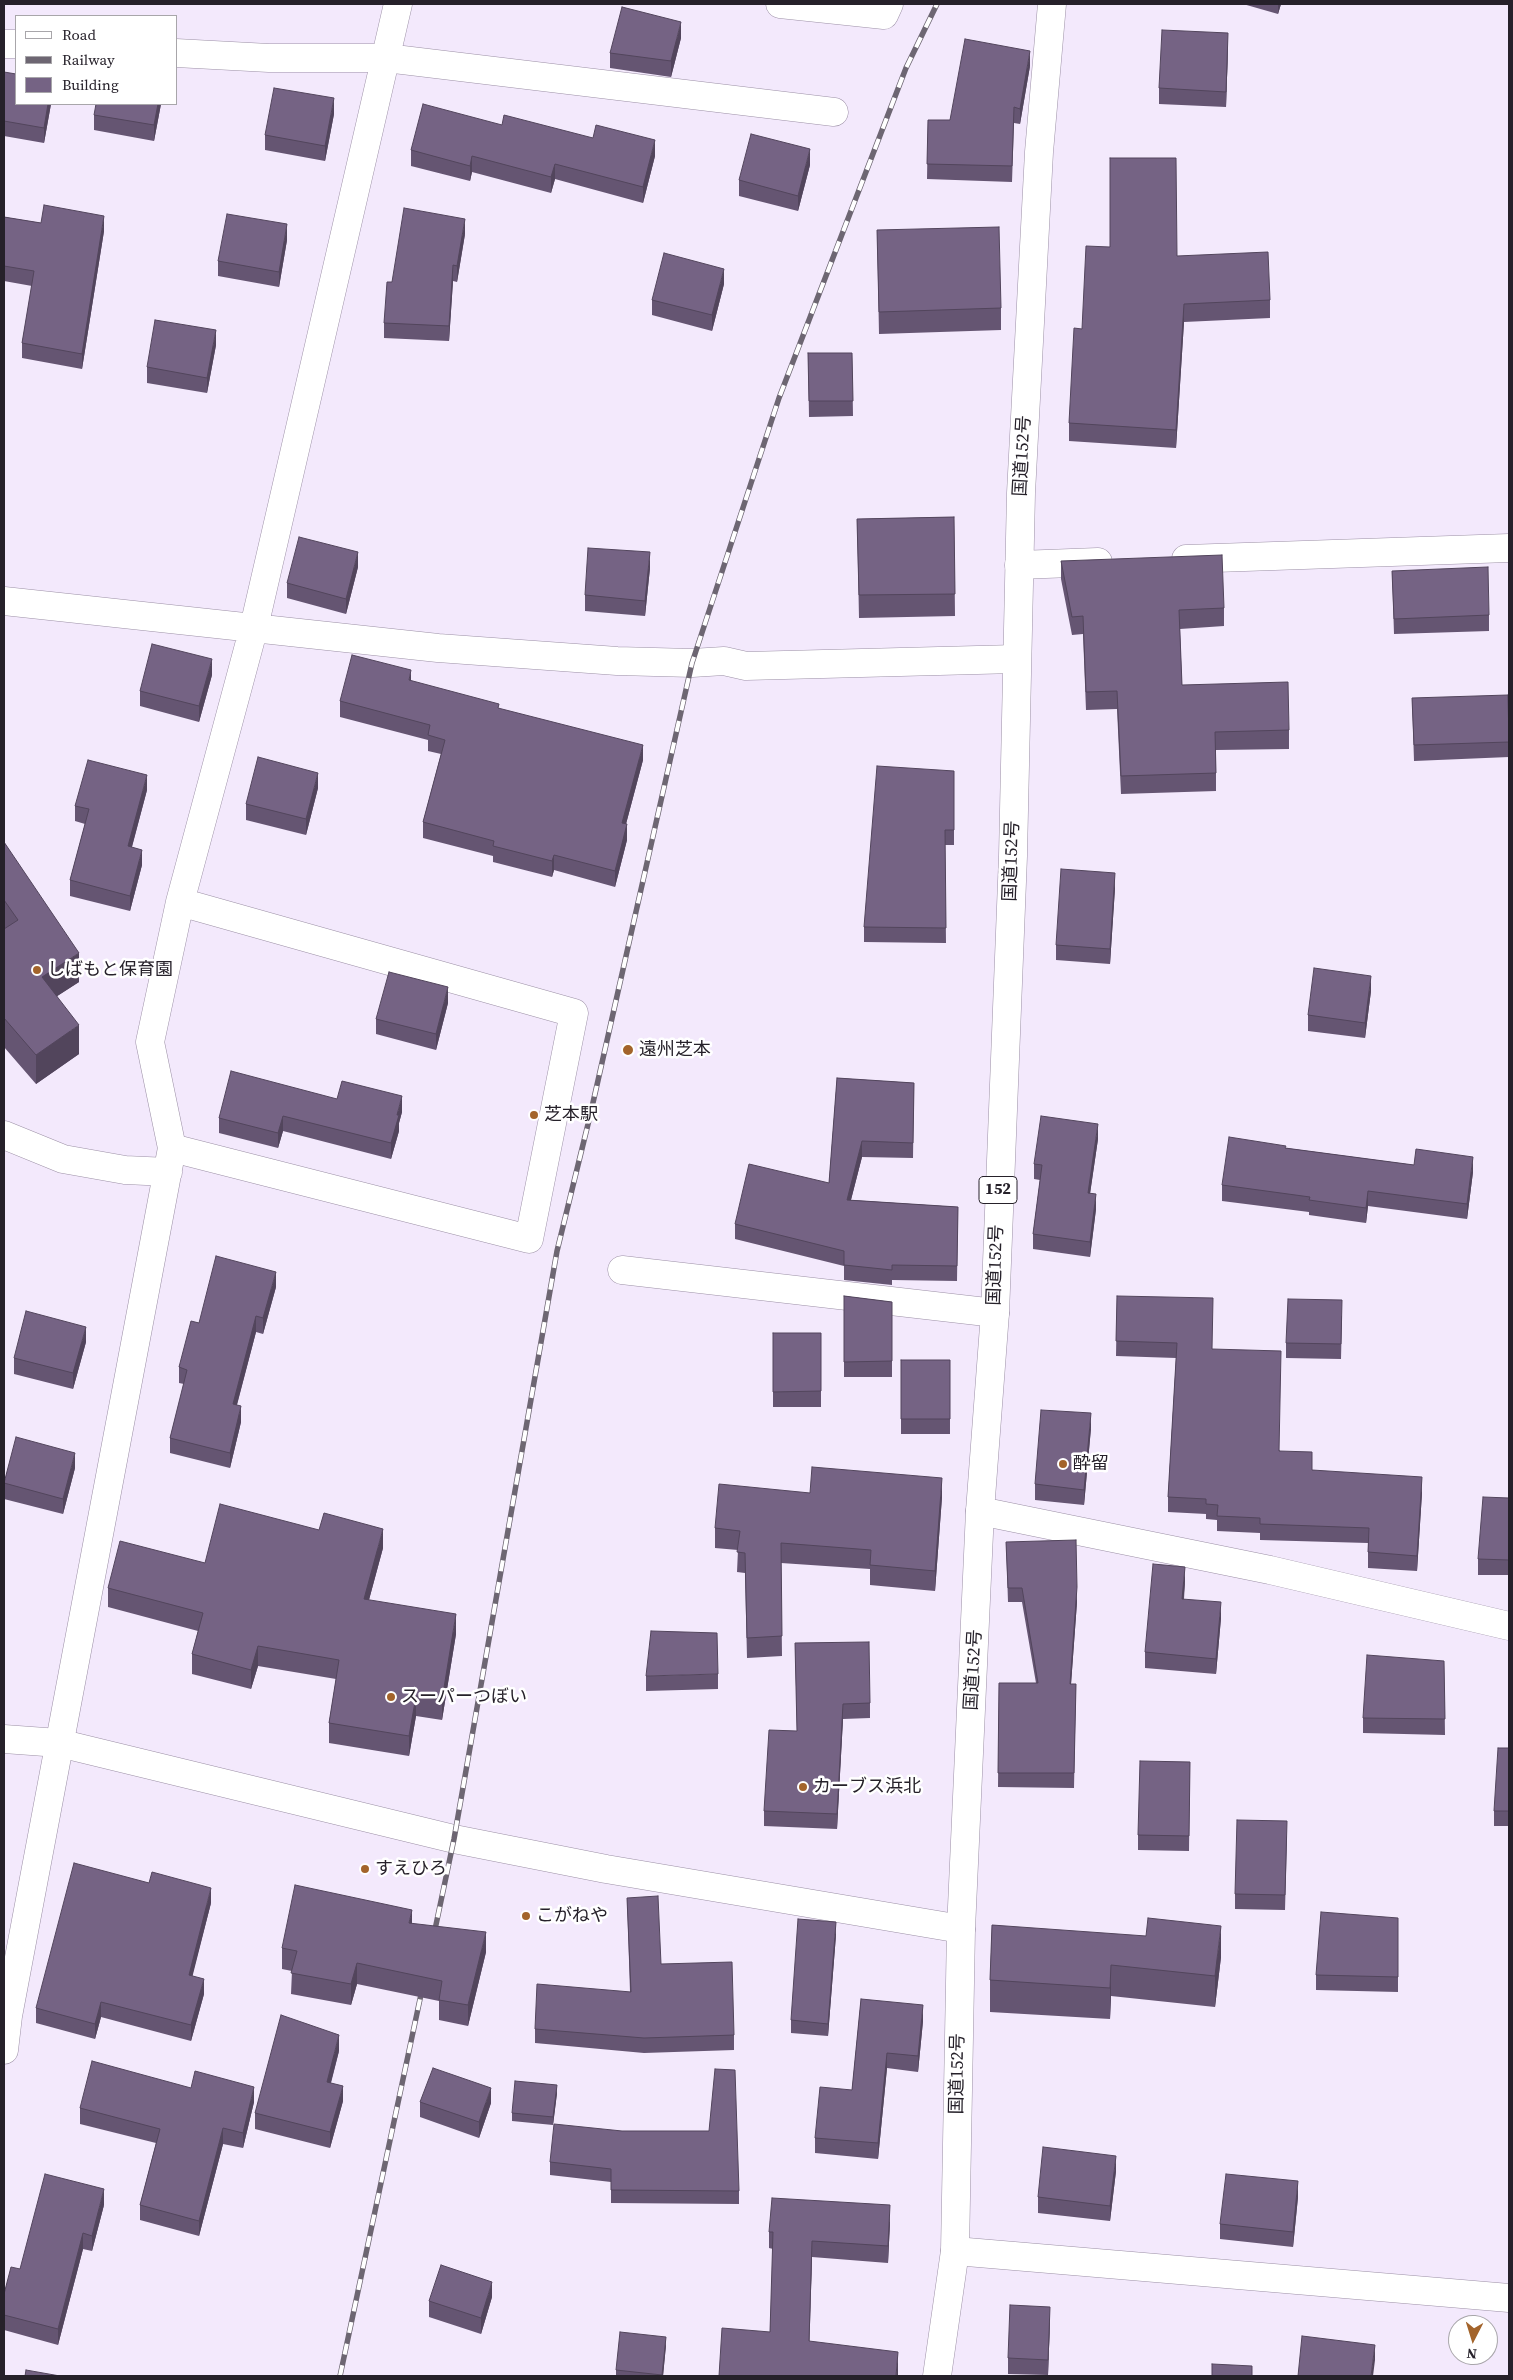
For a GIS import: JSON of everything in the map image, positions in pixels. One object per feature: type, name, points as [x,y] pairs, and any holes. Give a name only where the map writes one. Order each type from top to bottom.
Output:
[{"type":"main road","points":[[4,2050],[8,2016],[170,1160],[150,1042],[180,902],[254,627],[398,4]]},
{"type":"main road","points":[[780,4],[884,15],[889,4]]},
{"type":"main road","name":"国道152号","points":[[937,2376],[955,2251],[961,1929],[980,1511],[994,1314],[1013,856],[1019,565],[1039,152],[1052,4]]},
{"type":"main road","points":[[178,53],[270,58],[386,58],[834,112]]},
{"type":"main road","points":[[1156,560],[1509,548]]},
{"type":"main road","points":[[1019,565],[1127,561]]},
{"type":"main road","points":[[4,601],[438,648],[616,661],[692,663],[724,661],[746,666],[1016,659]]},
{"type":"main road","points":[[4,1135],[63,1159],[125,1170],[170,1160],[529,1239],[574,1013],[180,902]]},
{"type":"main road","points":[[622,1270],[994,1314]]},
{"type":"main road","points":[[980,1511],[1270,1570],[1509,1626]]},
{"type":"main road","points":[[4,1739],[59,1743],[454,1839],[606,1869],[961,1929]]},
{"type":"main road","points":[[955,2251],[1509,2298]]},
{"type":"building","points":[[622,7],[681,22],[671,61],[610,53]]},
{"type":"building","points":[[1162,30],[1228,33],[1226,92],[1159,88]]},
{"type":"building","points":[[965,39],[1030,51],[1020,109],[1014,107],[1012,166],[927,164],[928,120],[950,120]]},
{"type":"building","points":[[4,72],[15,74],[15,105],[48,105],[44,128],[4,121]]},
{"type":"building","points":[[274,88],[334,98],[325,146],[265,135]]},
{"type":"building","points":[[423,104],[502,125],[504,115],[593,138],[596,125],[655,140],[643,187],[555,164],[551,177],[472,156],[470,166],[411,150]]},
{"type":"building","points":[[96,105],[158,105],[154,125],[94,115]]},
{"type":"building","points":[[751,134],[810,149],[798,196],[739,180]]},
{"type":"building","points":[[1110,158],[1176,158],[1177,256],[1268,252],[1270,300],[1184,304],[1176,430],[1069,423],[1074,328],[1082,329],[1086,246],[1110,247]]},
{"type":"building","points":[[44,205],[104,216],[82,354],[22,343],[34,271],[4,266],[4,217],[41,223]]},
{"type":"building","points":[[404,208],[465,219],[457,266],[453,265],[449,326],[384,323],[387,282],[392,282]]},
{"type":"building","points":[[227,214],[287,224],[279,272],[218,261]]},
{"type":"building","points":[[999,227],[1001,308],[879,312],[877,230]]},
{"type":"building","points":[[664,253],[724,269],[712,315],[652,300]]},
{"type":"building","points":[[155,320],[216,330],[207,378],[147,367]]},
{"type":"building","points":[[808,353],[852,353],[853,401],[809,401]]},
{"type":"building","points":[[954,517],[955,594],[859,595],[857,519]]},
{"type":"building","points":[[299,537],[358,552],[346,599],[287,583]]},
{"type":"building","points":[[588,548],[650,552],[645,601],[585,595]]},
{"type":"building","points":[[1222,555],[1224,608],[1179,610],[1182,685],[1288,682],[1289,730],[1215,732],[1216,773],[1121,776],[1117,691],[1086,692],[1083,616],[1072,617],[1061,561]]},
{"type":"building","points":[[1488,567],[1489,615],[1394,619],[1392,571]]},
{"type":"building","points":[[152,644],[212,659],[199,706],[140,691]]},
{"type":"building","points":[[352,655],[411,670],[409,680],[499,704],[498,708],[643,745],[622,823],[627,824],[615,871],[554,855],[552,861],[493,846],[494,841],[423,822],[445,740],[428,735],[430,725],[340,701]]},
{"type":"building","points":[[1508,695],[1509,742],[1414,745],[1412,698]]},
{"type":"building","points":[[258,757],[318,773],[306,819],[246,804]]},
{"type":"building","points":[[88,760],[147,775],[128,846],[142,850],[130,896],[70,880],[89,809],[75,806]]},
{"type":"building","points":[[877,766],[954,771],[954,830],[945,830],[946,928],[864,927]]},
{"type":"building","name":"しばもと保育園","points":[[4,842],[79,953],[42,977],[79,1025],[36,1055],[4,1018],[4,929],[18,920],[4,900]]},
{"type":"building","points":[[1061,869],[1115,873],[1110,949],[1056,945]]},
{"type":"building","points":[[1314,968],[1371,976],[1365,1023],[1308,1015]]},
{"type":"building","points":[[389,972],[448,987],[436,1034],[376,1019]]},
{"type":"building","points":[[231,1071],[337,1099],[342,1081],[402,1096],[391,1143],[283,1116],[278,1133],[219,1118]]},
{"type":"building","points":[[837,1078],[914,1083],[913,1143],[862,1141],[847,1200],[958,1207],[957,1266],[892,1265],[892,1270],[844,1265],[844,1251],[735,1224],[749,1164],[829,1183]]},
{"type":"building","points":[[1041,1116],[1098,1124],[1088,1193],[1096,1194],[1090,1242],[1033,1234],[1042,1165],[1034,1164]]},
{"type":"building","points":[[1229,1137],[1286,1146],[1285,1148],[1414,1165],[1416,1149],[1473,1157],[1467,1204],[1368,1191],[1366,1208],[1309,1200],[1310,1197],[1222,1185]]},
{"type":"building","points":[[216,1256],[276,1272],[263,1318],[256,1316],[233,1404],[241,1406],[230,1453],[170,1438],[187,1370],[179,1367],[191,1321],[199,1323]]},
{"type":"building","points":[[844,1296],[892,1302],[892,1361],[844,1362]]},
{"type":"building","points":[[1117,1296],[1213,1298],[1212,1349],[1281,1351],[1279,1451],[1312,1452],[1312,1470],[1422,1477],[1417,1556],[1368,1552],[1369,1528],[1260,1524],[1260,1518],[1217,1516],[1218,1505],[1206,1504],[1206,1499],[1168,1497],[1177,1343],[1116,1341]]},
{"type":"building","points":[[1288,1299],[1342,1300],[1341,1344],[1286,1343]]},
{"type":"building","points":[[26,1311],[86,1327],[73,1373],[14,1358]]},
{"type":"building","points":[[773,1333],[821,1333],[821,1391],[773,1392]]},
{"type":"building","points":[[901,1360],[950,1360],[950,1419],[901,1419]]},
{"type":"building","name":"酔留","points":[[1041,1410],[1091,1413],[1084,1490],[1035,1484]]},
{"type":"building","points":[[16,1437],[75,1453],[63,1499],[4,1483]]},
{"type":"building","points":[[812,1467],[942,1478],[935,1571],[870,1565],[871,1550],[781,1543],[782,1636],[747,1638],[745,1553],[737,1552],[740,1531],[715,1528],[719,1484],[810,1493]]},
{"type":"building","points":[[1483,1497],[1509,1498],[1509,1560],[1478,1559]]},
{"type":"building","points":[[220,1504],[319,1530],[324,1513],[383,1529],[364,1599],[456,1614],[442,1700],[416,1696],[409,1736],[329,1723],[339,1660],[258,1646],[251,1670],[192,1654],[203,1613],[108,1588],[120,1541],[205,1563]]},
{"type":"building","points":[[1076,1540],[1077,1587],[1070,1684],[1076,1684],[1074,1773],[998,1773],[999,1683],[1038,1683],[1022,1588],[1008,1588],[1006,1542]]},
{"type":"building","points":[[1153,1564],[1185,1567],[1182,1599],[1221,1602],[1216,1659],[1145,1652]]},
{"type":"building","points":[[651,1631],[717,1633],[718,1674],[646,1676]]},
{"type":"building","points":[[869,1642],[870,1703],[843,1704],[837,1814],[764,1811],[769,1730],[797,1731],[795,1643]]},
{"type":"building","points":[[1367,1655],[1444,1661],[1445,1719],[1363,1718]]},
{"type":"building","points":[[1498,1748],[1509,1748],[1509,1811],[1494,1811]]},
{"type":"building","points":[[1140,1761],[1190,1762],[1189,1836],[1138,1835]]},
{"type":"building","points":[[1237,1820],[1287,1821],[1285,1895],[1235,1894]]},
{"type":"building","points":[[74,1863],[149,1883],[152,1872],[211,1888],[189,1975],[204,1979],[191,2025],[101,2002],[95,2024],[36,2008]]},
{"type":"building","points":[[295,1885],[412,1910],[409,1923],[486,1932],[468,2005],[439,2000],[442,1981],[357,1963],[351,1984],[291,1973],[297,1951],[282,1948]]},
{"type":"building","points":[[658,1896],[661,1964],[732,1962],[734,2035],[644,2038],[535,2029],[537,1984],[631,1992],[627,1898]]},
{"type":"building","points":[[1321,1912],[1398,1918],[1398,1977],[1316,1975]]},
{"type":"building","points":[[1148,1918],[1221,1926],[1215,1976],[1111,1965],[1110,1988],[990,1980],[992,1925],[1146,1936]]},
{"type":"building","points":[[798,1919],[836,1922],[828,2024],[791,2020]]},
{"type":"building","points":[[861,1999],[923,2005],[918,2056],[887,2053],[878,2143],[815,2138],[820,2087],[852,2090]]},
{"type":"building","points":[[281,2015],[339,2035],[327,2082],[343,2086],[330,2132],[255,2113]]},
{"type":"building","points":[[92,2061],[191,2088],[195,2071],[254,2087],[243,2133],[223,2128],[199,2221],[140,2205],[160,2129],[80,2108]]},
{"type":"building","points":[[433,2068],[491,2088],[479,2122],[420,2102]]},
{"type":"building","points":[[715,2069],[735,2070],[739,2191],[611,2190],[611,2169],[550,2162],[554,2124],[622,2131],[709,2131]]},
{"type":"building","points":[[515,2081],[557,2085],[553,2117],[512,2113]]},
{"type":"building","points":[[1043,2147],[1116,2156],[1110,2206],[1038,2197]]},
{"type":"building","points":[[45,2174],[104,2189],[92,2236],[83,2233],[58,2329],[4,2315],[4,2294],[11,2267],[20,2269]]},
{"type":"building","points":[[1226,2174],[1298,2181],[1293,2232],[1220,2224]]},
{"type":"building","points":[[772,2198],[890,2205],[888,2246],[812,2241],[809,2341],[898,2352],[896,2376],[719,2376],[722,2328],[770,2332],[773,2232],[769,2232]]},
{"type":"building","points":[[441,2265],[492,2282],[481,2318],[429,2301]]},
{"type":"building","points":[[1010,2305],[1050,2307],[1048,2360],[1008,2358]]},
{"type":"building","points":[[620,2332],[666,2337],[662,2375],[616,2370]]},
{"type":"building","points":[[1302,2336],[1375,2345],[1371,2376],[1298,2376]]},
{"type":"building","points":[[1212,2364],[1252,2366],[1252,2376],[1212,2376]]},
{"type":"building","points":[[26,2370],[60,2376],[25,2376]]},
{"type":"railway","points":[[433,1939],[454,1839],[557,1251],[590,1116],[692,663],[779,398],[906,68],[937,4]]},
{"type":"railway","points":[[340,2376],[423,1985]]},
{"type":"place","name":"しばもと保育園","points":[[37,970]]},
{"type":"place","name":"遠州芝本","points":[[628,1050]]},
{"type":"place","name":"芝本駅","points":[[534,1115]]},
{"type":"place","name":"酔留","points":[[1063,1464]]},
{"type":"place","name":"スーパーつぼい","points":[[391,1697]]},
{"type":"place","name":"カーブス浜北","points":[[803,1787]]},
{"type":"place","name":"すえひろ","points":[[365,1869]]},
{"type":"place","name":"こがねや","points":[[526,1916]]}]
